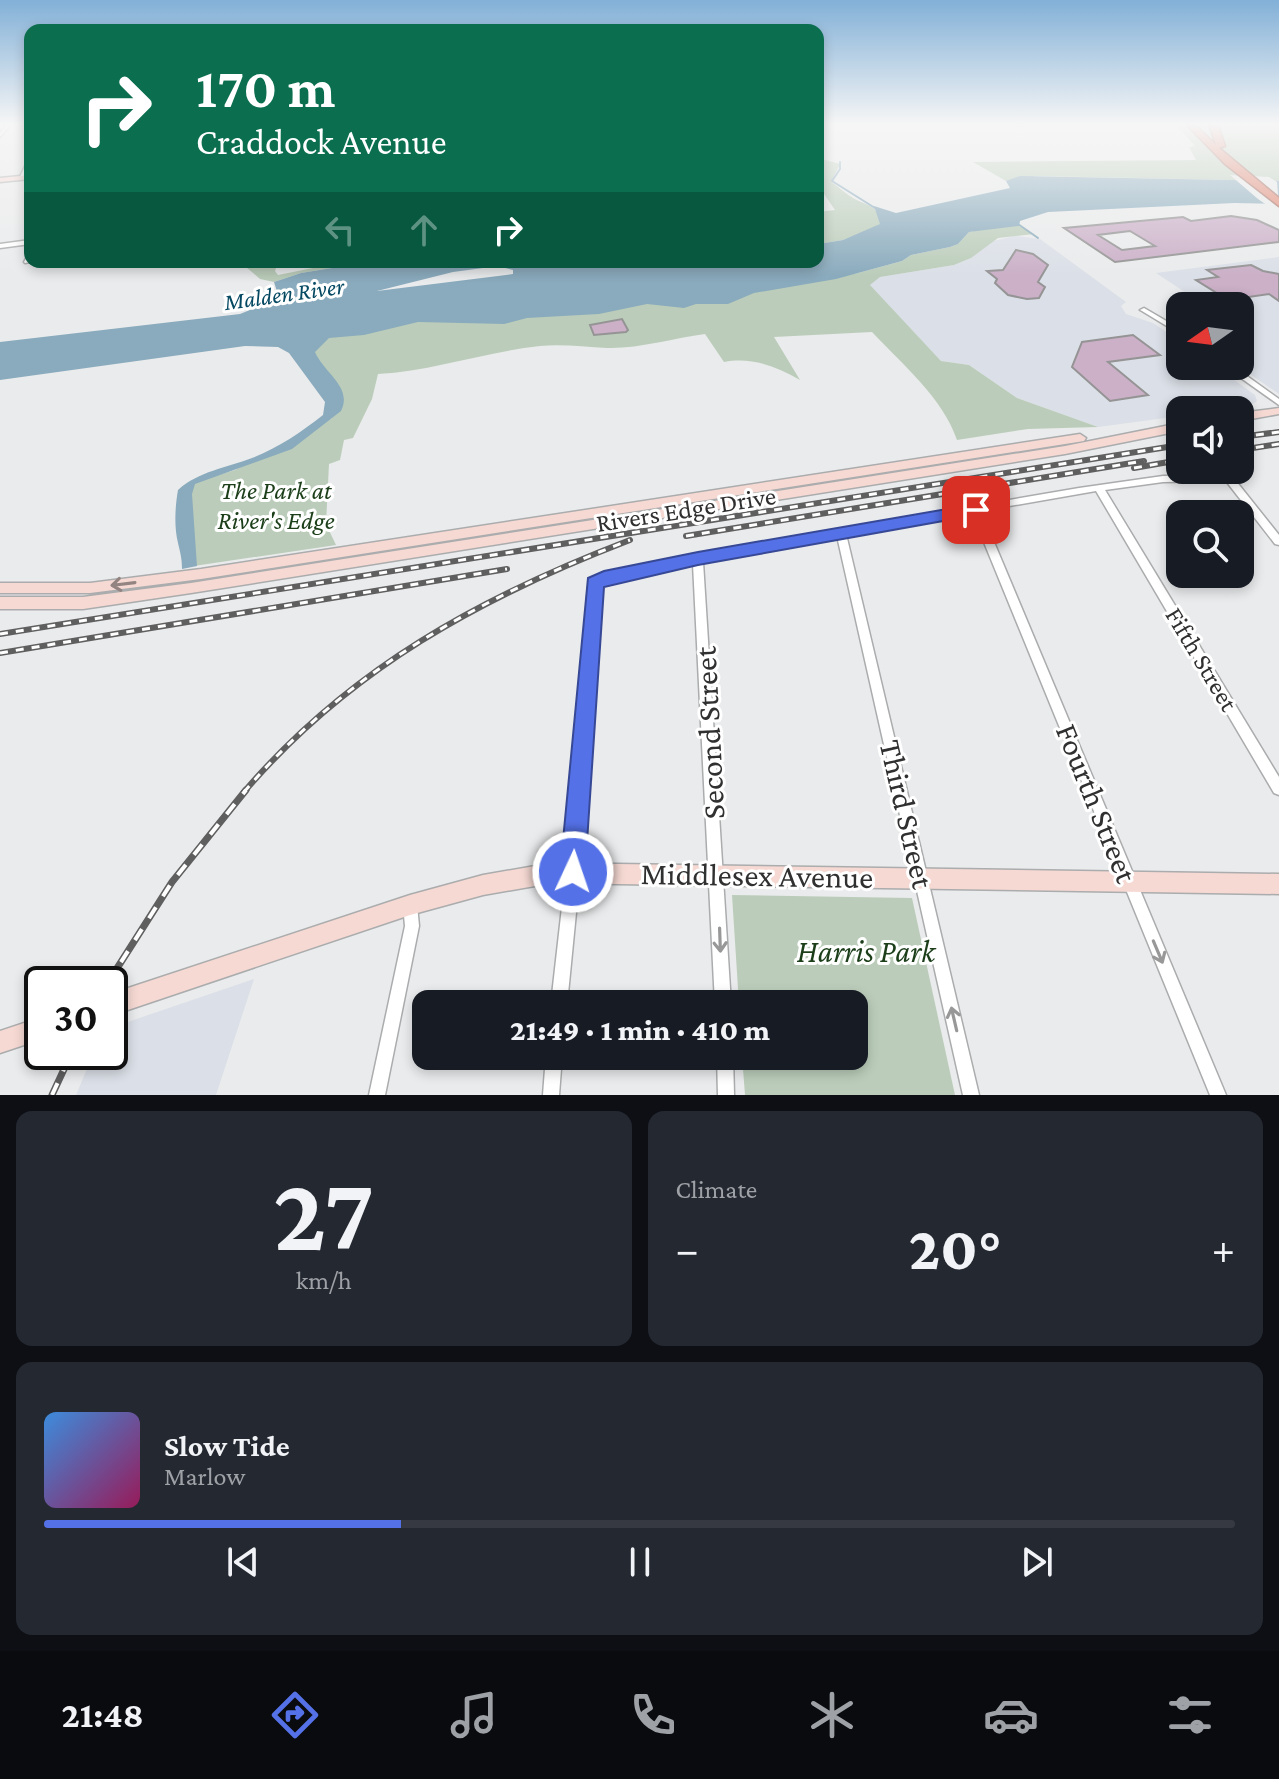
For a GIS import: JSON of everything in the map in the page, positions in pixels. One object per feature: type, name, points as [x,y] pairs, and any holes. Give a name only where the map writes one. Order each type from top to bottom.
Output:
[{"type":"highway","points":[[1247,174],[1279,203]]},
{"type":"highway","points":[[1248,174],[1279,195]]},
{"type":"main road","points":[[0,180],[24,178]]},
{"type":"main road","points":[[1254,415],[1279,411]]},
{"type":"main road","name":"Rivers Edge Drive","points":[[0,588],[90,588],[201,574],[838,473],[1166,429]]},
{"type":"main road","name":"Rivers Edge Drive","points":[[0,603],[83,603],[191,588],[1076,448],[1166,430]]},
{"type":"main road","name":"Middlesex Avenue","points":[[128,999],[410,905],[508,879],[573,872],[1279,884]]},
{"type":"main road","points":[[0,1042],[24,1034]]},
{"type":"street","points":[[0,246],[24,243]]},
{"type":"street","points":[[1144,310],[1166,323]]},
{"type":"street","points":[[1247,380],[1279,403]]},
{"type":"street","points":[[560,990],[573,872],[593,587],[598,581],[698,558],[1099,488],[1173,479],[1229,478],[1279,542]]},
{"type":"street","name":"Fifth Street","points":[[1099,488],[1279,789]]},
{"type":"street","name":"Fourth Street","points":[[976,510],[1218,1095]]},
{"type":"street","name":"Third Street","points":[[841,533],[971,1095]]},
{"type":"street","name":"Second Street","points":[[698,558],[722,990]]},
{"type":"street","points":[[377,1095],[412,926],[410,905]]},
{"type":"street","points":[[551,1095],[553,1070]]},
{"type":"street","points":[[725,1070],[726,1095]]},
{"type":"shaded area","points":[[1015,236],[1040,239],[1126,302],[1121,306],[1126,314],[1153,323],[1166,332],[1166,380],[1234,380],[1255,395],[1257,401],[1254,403],[1254,396],[1166,396],[1166,418],[1098,427],[1017,398],[969,365],[941,361],[869,285],[880,277],[954,265],[971,258],[989,242]]},
{"type":"shaded area","points":[[1279,257],[1279,394],[1254,377],[1254,292],[1185,292],[1156,273]]},
{"type":"shaded area","points":[[254,979],[216,1095],[76,1095],[86,1070],[128,1070],[128,1022]]},
{"type":"green space","points":[[824,174],[835,174],[831,182],[872,207],[878,213],[881,224],[843,240],[824,243],[824,211],[835,210],[824,194]]},
{"type":"green space","points":[[994,174],[1279,174],[1279,181],[1038,176],[1006,181]]},
{"type":"green space","name":"The Park at River's Edge","points":[[1019,226],[1034,234],[998,238],[971,258],[954,265],[880,277],[870,285],[941,361],[969,365],[1017,398],[1098,427],[1028,429],[957,440],[932,396],[872,332],[774,337],[800,380],[763,364],[724,362],[705,334],[619,348],[557,345],[519,349],[378,374],[372,399],[353,438],[344,440],[340,460],[329,464],[326,524],[336,545],[194,566],[191,483],[235,470],[332,418],[312,352],[319,342],[328,337],[404,322],[527,317],[647,303],[695,303],[858,273],[902,261],[911,255],[950,247],[958,244],[969,232]]},
{"type":"green space","points":[[247,268],[276,268],[278,275],[313,268],[332,268],[301,273],[274,282],[260,279]]},
{"type":"green space","name":"Harris Park","points":[[732,895],[912,898],[955,1095],[745,1095],[743,1070],[868,1070],[868,990],[738,990]]},
{"type":"water","name":"Malden River","points":[[1020,176],[1279,181],[1279,204],[1234,203],[1048,212],[1020,221],[1019,226],[969,232],[958,244],[911,255],[902,261],[836,279],[754,293],[728,304],[696,304],[684,308],[647,304],[599,314],[527,318],[504,324],[418,322],[364,335],[329,338],[315,352],[340,387],[344,402],[341,411],[292,449],[195,484],[192,494],[197,566],[182,569],[175,524],[178,490],[204,474],[271,450],[323,415],[325,402],[289,353],[278,347],[245,346],[0,380],[0,342],[240,314],[279,298],[274,282],[301,273],[332,268],[483,268],[453,272],[377,291],[513,274],[513,270],[506,268],[824,268],[824,243],[843,240],[880,224],[874,206],[896,213],[1010,188],[1006,181]]},
{"type":"pier","points":[[1230,175],[1269,177],[1277,182],[1279,208],[1271,208]]},
{"type":"building","points":[[1231,216],[1257,220],[1279,230],[1279,242],[1115,262],[1064,228],[1183,217],[1191,221]],"holes":[[[1130,231],[1155,246],[1122,250],[1098,235]]]},
{"type":"building","points":[[1016,250],[1033,254],[1048,265],[1038,282],[1045,287],[1039,298],[1008,295],[987,271],[1003,270]]},
{"type":"building","points":[[1251,265],[1279,274],[1279,301],[1269,294],[1254,296],[1254,292],[1215,292],[1196,280],[1218,277],[1207,270]]},
{"type":"building","points":[[622,319],[628,330],[626,332],[594,335],[590,325]]},
{"type":"building","points":[[1133,335],[1160,355],[1108,362],[1148,395],[1110,401],[1072,367],[1082,342]]},
{"type":"waterway","points":[[837,174],[832,181],[875,208]]},
{"type":"waterway","points":[[1018,224],[1038,238]]},
{"type":"railway","points":[[1254,435],[1279,432]]},
{"type":"railway","points":[[1254,448],[1279,444]]},
{"type":"railway","points":[[0,634],[1166,447]]},
{"type":"railway","points":[[686,536],[1144,461]]},
{"type":"railway","points":[[1134,468],[1166,462]]},
{"type":"railway","points":[[244,792],[285,748],[328,709],[420,641],[522,586],[630,540]]},
{"type":"railway","points":[[0,653],[507,569]]},
{"type":"railway","points":[[118,966],[172,882],[246,790]]},
{"type":"railway","points":[[52,1095],[64,1070]]},
{"type":"route","points":[[573,872],[581,730],[595,583],[604,578],[698,558],[976,510]]}]
